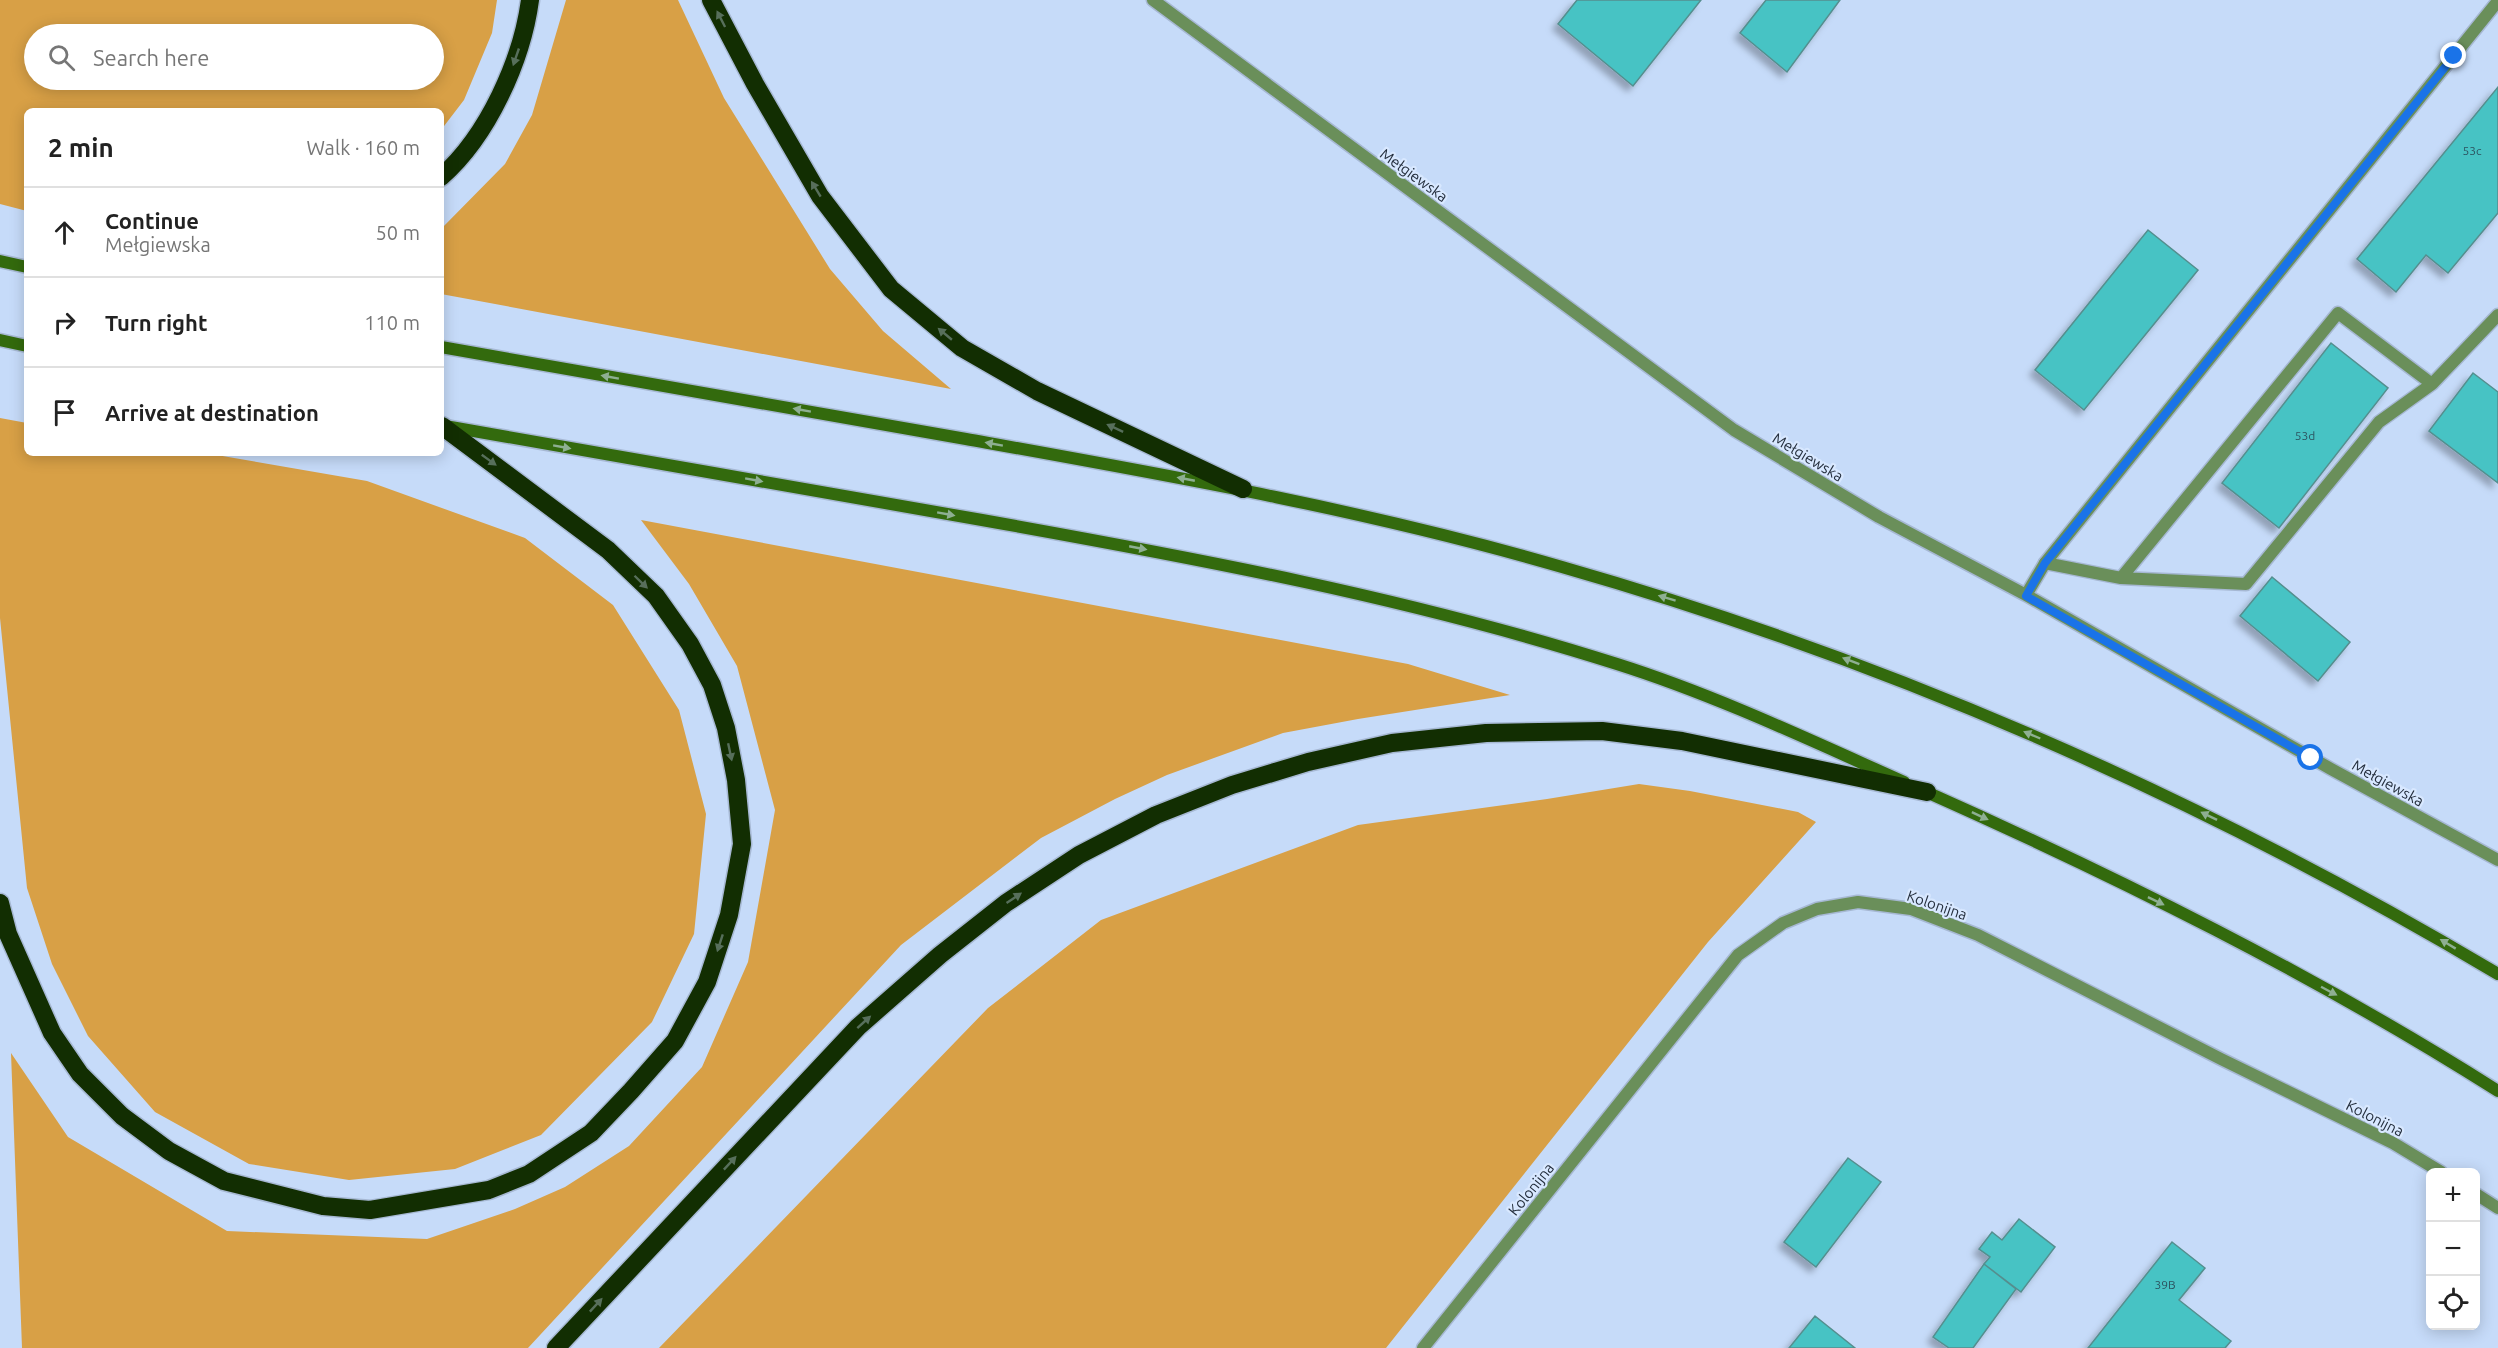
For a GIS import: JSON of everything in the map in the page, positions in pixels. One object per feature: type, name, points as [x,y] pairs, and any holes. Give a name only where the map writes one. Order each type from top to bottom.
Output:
[{"type":"highway","points":[[444,174],[469,146],[504,87],[521,40],[531,0]]},
{"type":"highway","points":[[711,0],[755,84],[820,196],[891,289],[962,348],[1037,391],[1243,489]]},
{"type":"highway","points":[[0,903],[8,934],[52,1033],[80,1074],[122,1116],[169,1151],[224,1181],[323,1206],[370,1210],[489,1190],[529,1174],[591,1133],[631,1091],[675,1041],[707,982],[729,915],[742,844],[736,780],[726,729],[712,685],[690,644],[656,596],[600,544],[444,428]]},
{"type":"highway","points":[[556,1348],[858,1027],[940,954],[1006,903],[1079,855],[1156,815],[1232,785],[1308,762],[1392,743],[1486,733],[1602,731],[1682,741],[1927,792]]},
{"type":"main road","points":[[0,261],[24,266]]},
{"type":"main road","points":[[0,340],[24,345]]},
{"type":"main road","points":[[444,348],[1243,489],[1407,525],[1563,567],[1743,623],[1897,679],[2088,759],[2185,804],[2328,877],[2498,974]]},
{"type":"main road","points":[[444,427],[1129,546],[1356,593],[1476,623],[1619,665],[1768,722],[2061,854],[2222,934],[2337,996],[2498,1091]]},
{"type":"street","name":"Mełgiewska","points":[[1153,0],[1734,430],[1879,517],[2026,596],[2320,763],[2498,860]]},
{"type":"street","points":[[2026,596],[2045,563],[2498,1]]},
{"type":"street","points":[[2121,579],[2338,313],[2432,384]]},
{"type":"street","points":[[2045,563],[2121,579],[2246,584],[2379,422],[2432,384],[2498,315]]},
{"type":"street","name":"Kolonijna","points":[[1423,1348],[1738,955],[1783,922],[1827,907],[1858,902],[1911,909],[1978,935],[2221,1059],[2393,1143],[2433,1168]]},
{"type":"street","points":[[2480,1197],[2498,1208]]},
{"type":"shaded area","points":[[0,0],[497,0],[492,33],[464,100],[444,126],[444,108],[24,108],[24,210],[0,204]]},
{"type":"shaded area","points":[[566,0],[678,0],[724,98],[830,269],[883,331],[951,389],[444,295],[444,226],[505,164],[532,115]]},
{"type":"shaded area","points":[[0,418],[24,422],[24,456],[222,456],[367,481],[525,538],[613,605],[679,710],[706,814],[694,934],[652,1022],[541,1135],[455,1169],[349,1180],[249,1164],[155,1112],[88,1036],[52,964],[27,888],[0,618]]},
{"type":"shaded area","points":[[641,520],[1408,664],[1510,695],[1283,733],[1167,775],[1041,838],[901,945],[528,1348],[22,1348],[11,1053],[68,1137],[227,1231],[427,1239],[515,1209],[565,1187],[629,1146],[702,1067],[748,962],[775,810],[737,666],[689,584]]},
{"type":"shaded area","points":[[1639,784],[1690,791],[1798,812],[1816,822],[1708,942],[1386,1348],[659,1348],[988,1008],[1101,920],[1358,825]]},
{"type":"building","points":[[1577,0],[1701,0],[1633,86],[1558,24]]},
{"type":"building","points":[[1766,0],[1840,0],[1787,72],[1740,33]]},
{"type":"building","points":[[2498,87],[2498,213],[2448,273],[2426,255],[2396,292],[2357,259]]},
{"type":"building","points":[[2148,230],[2198,270],[2084,410],[2035,370]]},
{"type":"building","points":[[2331,343],[2388,388],[2279,528],[2222,483]]},
{"type":"building","points":[[2473,373],[2498,392],[2498,483],[2429,431]]},
{"type":"building","points":[[2272,577],[2350,642],[2318,681],[2240,616]]},
{"type":"building","points":[[1848,1158],[1881,1182],[1816,1267],[1784,1242]]},
{"type":"building","points":[[2019,1219],[2055,1247],[2021,1292],[1984,1264],[1990,1257],[1979,1249],[1992,1232],[2002,1240]]},
{"type":"building","points":[[2172,1242],[2205,1268],[2179,1300],[2231,1341],[2225,1348],[2088,1348]]},
{"type":"building","points":[[1984,1264],[2016,1289],[1973,1348],[1949,1348],[1933,1337]]},
{"type":"building","points":[[1815,1316],[1855,1348],[1789,1348]]},
{"type":"route","points":[[2311,758],[2026,596],[2045,563],[2454,56]]}]
